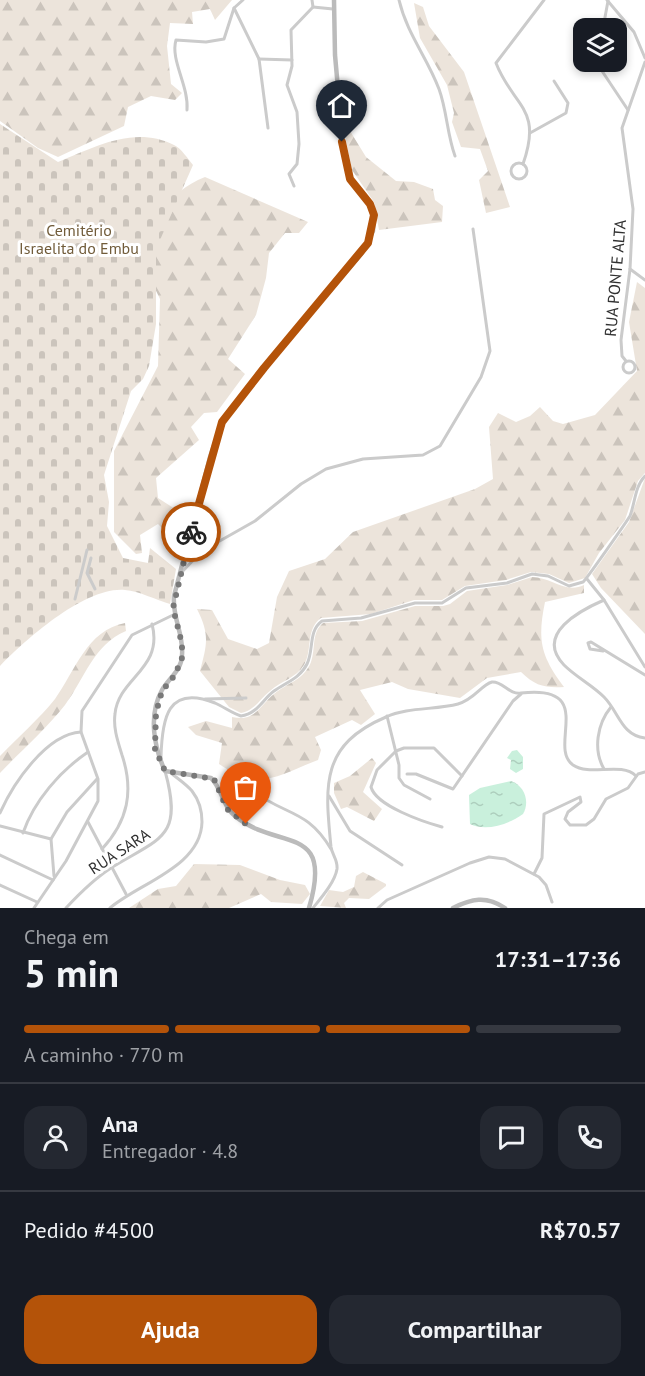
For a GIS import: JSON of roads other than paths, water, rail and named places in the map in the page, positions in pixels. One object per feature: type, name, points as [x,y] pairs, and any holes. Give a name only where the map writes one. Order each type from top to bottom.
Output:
[{"type":"main road","points":[[309,908],[315,885],[315,867],[314,860],[303,844],[256,829],[234,816],[222,800],[211,778],[168,772],[161,762],[154,737],[159,698],[182,658],[182,644],[173,615],[179,575],[222,422],[264,368],[362,254],[373,231],[372,208],[350,179],[344,156],[334,0]]},
{"type":"main road","points":[[453,908],[480,899],[498,903],[504,908]]},
{"type":"street","points":[[187,110],[187,90],[174,48],[176,40],[206,42],[224,39],[234,8],[243,0]]},
{"type":"street","points":[[312,0],[314,7]]},
{"type":"street","points":[[399,0],[405,24],[440,90],[448,138],[455,156]]},
{"type":"street","points":[[523,164],[517,163],[512,167],[511,173],[515,178],[521,179],[526,176],[527,170],[523,164],[530,133],[526,109],[496,63],[499,56],[544,0]]},
{"type":"street","points":[[604,18],[607,1]]},
{"type":"street","points":[[607,1],[634,32],[645,60]]},
{"type":"street","points":[[314,7],[333,9]]},
{"type":"street","points":[[294,186],[289,174],[298,159],[297,112],[287,85],[292,60],[291,30],[314,7]]},
{"type":"street","points":[[234,8],[260,59],[268,128]]},
{"type":"street","points":[[260,59],[292,60]]},
{"type":"street","name":"RUA PONTE ALTA","points":[[626,361],[622,356],[621,340],[630,269],[633,209],[621,134],[645,60]]},
{"type":"street","points":[[603,72],[628,110]]},
{"type":"street","points":[[530,133],[566,112],[568,103],[554,81]]},
{"type":"street","points":[[179,575],[202,551],[255,521],[301,484],[326,469],[363,459],[423,455],[440,446],[478,383],[490,351],[473,229]]},
{"type":"street","points":[[630,269],[645,280]]},
{"type":"street","points":[[626,361],[632,361],[635,364],[633,372],[624,370],[626,361]]},
{"type":"street","points":[[203,700],[241,716],[250,713],[272,692],[295,679],[305,668],[309,660],[312,636],[322,621],[362,618],[415,603],[442,603],[466,588],[507,583],[532,574],[548,576],[569,586],[578,585],[587,579],[601,554],[627,521],[640,482],[645,476]]},
{"type":"street","points":[[75,599],[87,550]]},
{"type":"street","points":[[91,558],[87,573],[95,589]]},
{"type":"street","points":[[587,579],[604,600],[645,667]]},
{"type":"street","points":[[604,600],[559,628],[556,642],[561,662],[602,695],[626,730],[645,738]]},
{"type":"street","points":[[34,908],[54,879],[98,801],[98,779],[81,732],[82,711],[94,690],[119,657],[127,640],[140,629],[173,615]]},
{"type":"street","points":[[102,849],[123,820],[129,796],[127,771],[115,729],[116,706],[150,659],[155,641],[152,624]]},
{"type":"street","points":[[592,643],[645,675]]},
{"type":"street","points":[[332,851],[327,793],[330,769],[337,756],[356,737],[387,716],[457,704],[475,696],[492,682],[521,694]]},
{"type":"street","points":[[407,774],[416,774],[453,789],[513,701],[521,694],[539,691],[558,700],[568,715],[566,758],[576,767],[631,772],[636,776]]},
{"type":"street","points":[[161,762],[162,731],[169,709],[183,699],[246,698]]},
{"type":"street","points":[[604,769],[597,755],[597,746],[603,720],[612,707]]},
{"type":"street","points":[[387,716],[396,751],[399,778],[404,785],[430,799]]},
{"type":"street","points":[[0,813],[16,784],[50,746],[63,735],[81,732]]},
{"type":"street","points":[[442,827],[397,809],[372,792],[371,782],[377,770],[396,751],[432,747],[462,776]]},
{"type":"street","points":[[23,833],[38,802],[70,766],[88,752]]},
{"type":"street","points":[[110,908],[126,894],[175,867],[192,849],[201,833],[202,816],[197,799],[168,772]]},
{"type":"street","name":"RUA SARA","points":[[66,908],[112,867],[157,842],[167,831],[171,809],[168,772]]},
{"type":"street","points":[[534,874],[542,858],[544,814],[580,797],[580,802],[568,812],[566,819],[570,825],[586,825],[594,819],[606,799],[627,788],[635,781],[636,776],[645,772]]},
{"type":"street","points":[[54,879],[51,839],[67,812],[98,779]]},
{"type":"street","points":[[253,791],[265,801],[312,823],[332,851],[336,859],[336,872],[314,908]]},
{"type":"street","points":[[327,793],[350,831],[402,865]]},
{"type":"street","points":[[88,822],[126,894]]},
{"type":"street","points":[[0,826],[51,839]]},
{"type":"street","points":[[0,855],[54,879]]},
{"type":"street","points":[[378,908],[387,900],[482,858],[505,859],[534,874],[546,885],[552,902]]},
{"type":"street","points":[[0,885],[38,902]]},
{"type":"water","points":[[517,750],[523,757],[523,769],[516,773],[510,769],[511,760],[507,758],[512,751]]},
{"type":"water","points":[[511,781],[523,790],[525,795],[526,804],[523,814],[497,826],[483,827],[470,824],[469,795],[480,788]]},
{"type":"park label","name":"Cemitério Israelita do Embu","points":[[79,239]]}]
